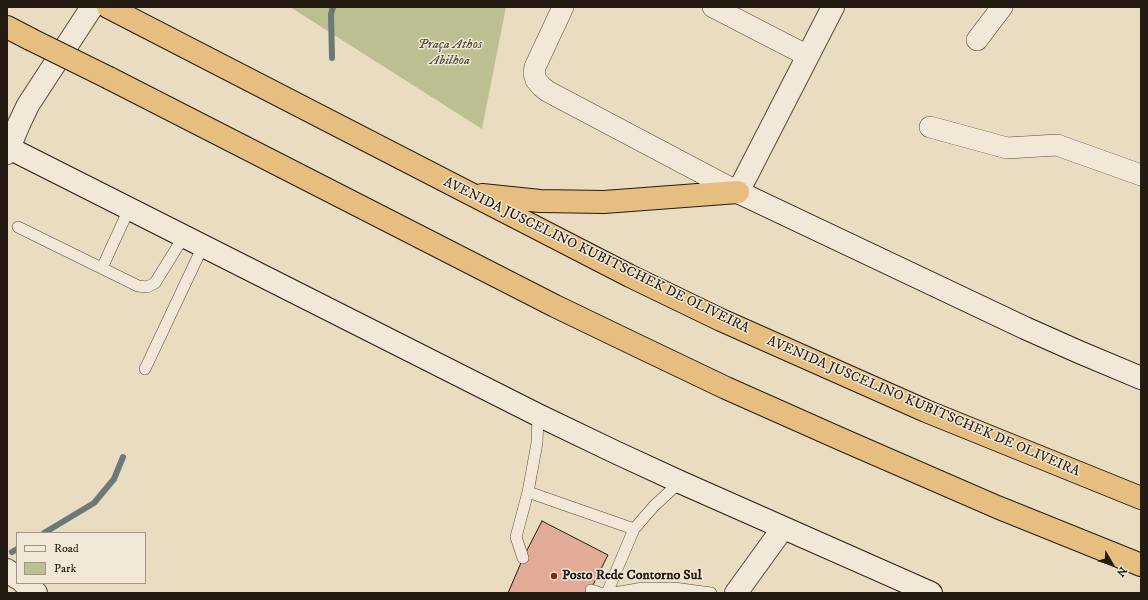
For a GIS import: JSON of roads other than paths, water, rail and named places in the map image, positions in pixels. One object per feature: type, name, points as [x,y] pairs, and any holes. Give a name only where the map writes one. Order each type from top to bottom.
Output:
[{"type":"highway","name":"AVENIDA JUSCELINO KUBITSCHEK DE OLIVEIRA","points":[[108,7],[469,194],[630,276],[721,320],[933,414],[1141,498]]},
{"type":"highway","points":[[7,27],[542,299],[650,352],[843,440],[990,504],[1141,565]]},
{"type":"highway","points":[[469,194],[573,203],[738,192]]},
{"type":"main road","points":[[92,7],[28,105],[8,150],[184,236],[538,415],[680,482],[931,593]]},
{"type":"main road","points":[[833,7],[738,192],[1025,328],[1141,378]]},
{"type":"main road","points":[[736,593],[783,528]]},
{"type":"main road","points":[[7,570],[16,577]]},
{"type":"main road","points":[[25,584],[36,593]]},
{"type":"street","points":[[563,7],[535,67],[534,74],[536,80],[546,91],[738,192]]},
{"type":"street","points":[[713,7],[808,56]]},
{"type":"street","points":[[977,40],[1002,7]]},
{"type":"street","points":[[930,127],[1007,148],[1057,145],[1141,175]]},
{"type":"lane","points":[[102,268],[129,209]]},
{"type":"lane","points":[[18,227],[138,286],[147,287],[155,283],[184,236]]},
{"type":"lane","points":[[145,368],[203,246]]},
{"type":"lane","points":[[523,558],[516,537],[528,492],[537,443],[538,415]]},
{"type":"lane","points":[[607,593],[634,529],[654,506],[680,482]]},
{"type":"lane","points":[[528,492],[634,529]]},
{"type":"lane","points":[[614,593],[643,588],[674,588],[711,593]]},
{"type":"waterway","points":[[332,58],[331,14],[333,7]]},
{"type":"waterway","points":[[46,532],[94,503],[114,479],[123,457]]},
{"type":"waterway","points":[[12,552],[16,550]]},
{"type":"place","name":"Posto Rede Contorno Sul","points":[[554,576]]},
{"type":"park label","name":"Praça Athos Abilhoa","points":[[450,54]]}]
